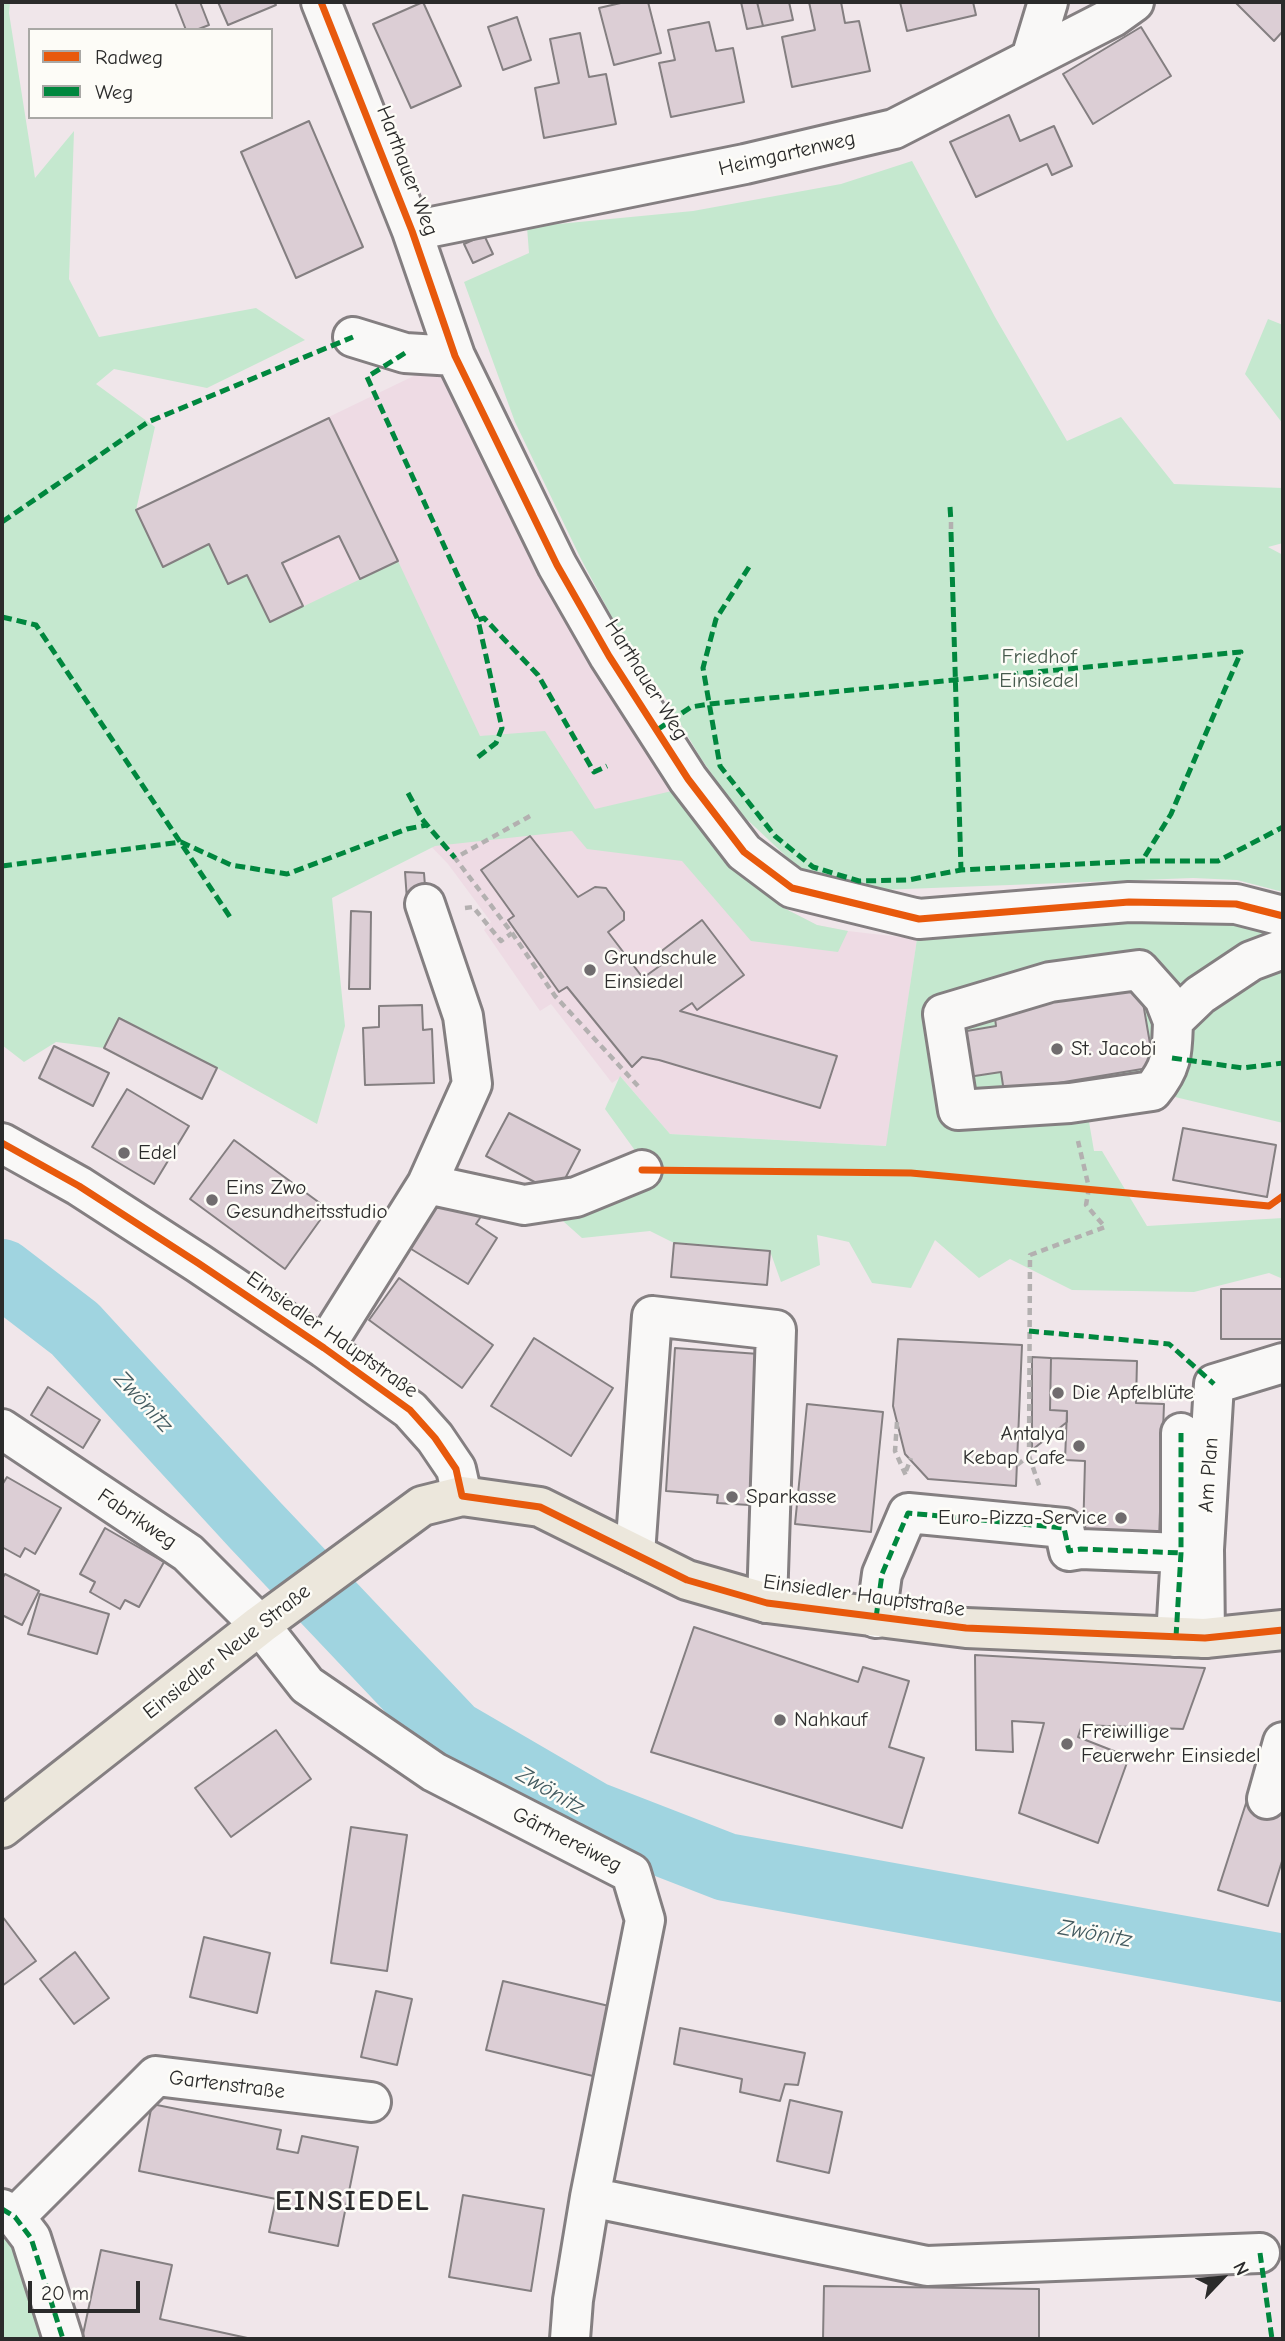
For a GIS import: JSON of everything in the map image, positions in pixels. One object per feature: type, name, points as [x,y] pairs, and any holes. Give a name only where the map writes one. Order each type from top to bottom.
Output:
[{"type":"main road","name":"Einsiedler Hauptstraße","points":[[462,1496],[540,1507],[687,1580],[767,1603],[966,1628],[1191,1637],[1283,1630]]},
{"type":"main road","name":"Einsiedler Neue Straße","points":[[2,1828],[260,1625],[422,1506],[462,1496]]},
{"type":"street","name":"Harthauer Weg","points":[[321,2],[412,231],[455,356],[556,565],[609,656],[688,779],[744,852],[792,888],[919,919],[1129,902],[1236,904],[1283,916]]},
{"type":"street","points":[[1031,58],[1048,2]]},
{"type":"street","name":"Heimgartenweg","points":[[412,231],[746,164],[894,129],[1113,17],[1134,2]]},
{"type":"street","points":[[353,337],[405,353],[455,356]]},
{"type":"street","points":[[324,1348],[427,1184],[472,1084],[463,1016],[425,904]]},
{"type":"street","points":[[1173,1021],[1200,995],[1251,961],[1283,949]]},
{"type":"street","points":[[1139,970],[1164,998],[1173,1021],[1172,1058],[1164,1076],[1152,1091],[1070,1103],[958,1110],[943,1014],[1050,982],[1115,971],[1139,970]]},
{"type":"street","name":"Einsiedler Hauptstraße","points":[[2,1143],[79,1186],[324,1348],[410,1410],[435,1438],[456,1469],[462,1496]]},
{"type":"street","points":[[427,1184],[524,1205],[576,1197],[642,1170]]},
{"type":"street","points":[[635,1554],[652,1316],[776,1330],[767,1603]]},
{"type":"street","name":"Am Plan","points":[[1191,1637],[1204,1549],[1214,1384],[1283,1363]]},
{"type":"street","name":"Fabrikweg","points":[[2,1429],[188,1553],[260,1625]]},
{"type":"street","points":[[1181,1433],[1181,1553],[1191,1637]]},
{"type":"street","points":[[876,1618],[882,1574],[908,1514],[1064,1528],[1069,1551],[1081,1549],[1181,1553]]},
{"type":"street","name":"Gärtnereiweg","points":[[260,1625],[307,1685],[434,1772],[631,1873],[645,1920],[590,2197],[569,2339]]},
{"type":"street","points":[[1266,1799],[1283,1742]]},
{"type":"street","name":"Gartenstraße","points":[[63,2339],[31,2238],[9,2213],[156,2076],[370,2102]]},
{"type":"street","points":[[590,2197],[927,2266],[1260,2252]]},
{"type":"path","points":[[951,522],[951,532]]},
{"type":"path","points":[[530,816],[455,858],[512,933],[555,996],[638,1086]]},
{"type":"path","points":[[1040,1483],[1029,1456],[1030,1255],[1105,1227],[1086,1205],[1089,1188],[1070,1103]]},
{"type":"path","points":[[897,1422],[895,1451],[906,1472],[908,1514]]},
{"type":"path","points":[[1017,1465],[1029,1456]]},
{"type":"path","points":[[906,1472],[911,1458]]},
{"type":"shaded area","points":[[424,371],[447,377],[737,869],[780,906],[817,925],[917,939],[887,1146],[670,1134],[621,1077],[612,1083],[551,1004],[540,1011],[484,930],[491,922],[448,864],[163,567],[136,510]]},
{"type":"green space","points":[[2,2],[10,2],[9,13],[35,178],[74,131],[69,279],[99,337],[256,308],[305,340],[207,388],[114,369],[96,384],[155,427],[136,510],[164,566],[209,544],[228,584],[247,575],[271,622],[398,561],[480,736],[545,731],[595,809],[672,791],[701,820],[737,869],[780,906],[817,925],[848,931],[838,952],[751,941],[682,861],[587,849],[572,831],[435,846],[332,898],[345,1026],[317,1124],[217,1068],[119,1018],[104,1048],[56,1042],[24,1062],[2,1045]]},
{"type":"green space","name":"Friedhof Einsiedel","points":[[912,161],[995,317],[1067,441],[1121,417],[1174,484],[1283,488],[1283,543],[1268,547],[1283,555],[1283,892],[1237,880],[1193,878],[879,890],[806,875],[737,810],[700,757],[662,692],[625,642],[581,559],[515,422],[464,282],[529,253],[527,227],[693,211],[841,184]]},
{"type":"green space","points":[[1268,319],[1283,325],[1283,424],[1245,374]]},
{"type":"green space","points":[[1101,924],[1241,924],[1283,937],[1283,1123],[1171,1096],[1087,1110],[1094,1151],[1102,1151],[1147,1226],[1283,1218],[1283,1279],[1269,1273],[1194,1292],[1072,1290],[1010,1259],[979,1278],[935,1240],[911,1288],[872,1283],[849,1242],[817,1235],[820,1265],[781,1282],[770,1251],[674,1243],[650,1231],[582,1238],[554,1213],[639,1156],[605,1109],[620,1076],[670,1134],[886,1146],[917,939],[952,930]]},
{"type":"green space","points":[[2,2231],[17,2244],[43,2339],[2,2339]]},
{"type":"building","points":[[175,2],[200,2],[209,25],[185,28]]},
{"type":"building","points":[[218,2],[274,2],[276,5],[228,25]]},
{"type":"building","points":[[423,2],[461,86],[411,108],[373,24]]},
{"type":"building","points":[[625,2],[648,2],[661,53],[614,65],[599,8]]},
{"type":"building","points":[[741,2],[757,2],[763,26],[747,29]]},
{"type":"building","points":[[757,2],[789,2],[793,20],[763,26]]},
{"type":"building","points":[[809,2],[841,2],[845,23],[859,21],[870,71],[792,87],[782,37],[815,30]]},
{"type":"building","points":[[900,2],[973,2],[976,15],[907,31]]},
{"type":"building","points":[[1235,2],[1283,2],[1283,31],[1274,41]]},
{"type":"building","points":[[517,17],[531,60],[503,70],[488,27]]},
{"type":"building","points":[[709,22],[716,51],[733,48],[744,102],[671,117],[659,63],[675,60],[668,30]]},
{"type":"building","points":[[1141,27],[1171,76],[1093,124],[1063,74]]},
{"type":"building","points":[[580,33],[589,77],[606,74],[616,124],[544,138],[535,88],[559,83],[550,39]]},
{"type":"building","points":[[1009,115],[1020,141],[1054,126],[1072,166],[1052,175],[1047,164],[976,197],[950,142]]},
{"type":"building","points":[[309,121],[363,247],[296,278],[241,152]]},
{"type":"building","points":[[484,235],[493,254],[473,263],[464,244]]},
{"type":"building","points":[[329,418],[398,561],[360,579],[339,536],[282,563],[303,606],[270,622],[247,575],[228,584],[209,544],[163,567],[136,510]]},
{"type":"building","name":"Grundschule Einsiedel","points":[[530,836],[578,897],[595,887],[606,888],[624,912],[624,920],[608,932],[643,978],[661,965],[655,956],[702,920],[744,975],[697,1010],[692,1003],[680,1011],[837,1056],[820,1108],[659,1060],[642,1057],[632,1067],[567,987],[559,992],[508,920],[514,916],[481,870]]},
{"type":"building","points":[[405,872],[424,873],[426,899],[407,900]]},
{"type":"building","points":[[351,911],[371,912],[370,989],[349,989]]},
{"type":"building","name":"St. Jacobi","points":[[1140,985],[1154,1067],[1004,1092],[1001,1072],[968,1077],[961,1032],[996,1026],[994,1010]]},
{"type":"building","points":[[422,1005],[423,1030],[432,1029],[434,1083],[365,1085],[363,1028],[379,1027],[379,1006]]},
{"type":"building","points":[[119,1018],[217,1068],[202,1099],[104,1048]]},
{"type":"building","points":[[54,1046],[109,1073],[93,1106],[39,1078]]},
{"type":"building","points":[[127,1089],[189,1126],[154,1184],[92,1147]]},
{"type":"building","points":[[509,1113],[580,1150],[557,1194],[486,1156]]},
{"type":"building","points":[[1183,1128],[1276,1145],[1267,1197],[1173,1180]]},
{"type":"building","points":[[234,1140],[328,1209],[285,1269],[190,1199]]},
{"type":"building","points":[[431,1197],[484,1212],[476,1224],[497,1238],[468,1284],[403,1244]]},
{"type":"building","points":[[674,1243],[770,1251],[767,1285],[671,1277]]},
{"type":"building","points":[[399,1278],[493,1345],[462,1388],[369,1320]]},
{"type":"building","points":[[1221,1289],[1283,1289],[1283,1339],[1221,1339]]},
{"type":"building","points":[[534,1338],[613,1388],[571,1456],[491,1406]]},
{"type":"building","points":[[898,1339],[1022,1345],[1016,1486],[928,1479],[905,1454],[893,1406]]},
{"type":"building","points":[[675,1348],[759,1354],[749,1505],[717,1503],[718,1495],[666,1491]]},
{"type":"building","points":[[1032,1357],[1051,1358],[1050,1410],[1067,1411],[1067,1422],[1032,1450]]},
{"type":"building","points":[[1051,1358],[1137,1361],[1136,1403],[1164,1404],[1159,1539],[1083,1537],[1085,1461],[1065,1460],[1067,1411],[1050,1410]]},
{"type":"building","points":[[48,1387],[100,1420],[83,1448],[31,1415]]},
{"type":"building","points":[[807,1404],[883,1412],[871,1532],[795,1524]]},
{"type":"building","points":[[7,1477],[61,1508],[35,1554],[25,1548],[20,1557],[2,1547],[2,1485]]},
{"type":"building","points":[[105,1528],[164,1562],[139,1607],[125,1600],[120,1609],[90,1592],[95,1582],[80,1574]]},
{"type":"building","points":[[5,1574],[39,1591],[22,1625],[2,1615],[2,1579]]},
{"type":"building","points":[[40,1594],[109,1614],[97,1654],[28,1634]]},
{"type":"building","name":"Nahkauf","points":[[694,1627],[858,1682],[863,1667],[909,1681],[889,1747],[924,1758],[902,1828],[651,1752]]},
{"type":"building","name":"Freiwillige Feuerwehr Einsiedel","points":[[975,1655],[1205,1668],[1183,1729],[1082,1725],[1078,1737],[1129,1757],[1098,1843],[1019,1813],[1044,1723],[1012,1721],[1013,1752],[976,1750]]},
{"type":"building","points":[[276,1730],[311,1779],[231,1837],[195,1788]]},
{"type":"building","points":[[1249,1794],[1283,1804],[1283,1858],[1268,1906],[1218,1890]]},
{"type":"building","points":[[351,1827],[407,1835],[387,1971],[331,1963]]},
{"type":"building","points":[[2,1916],[36,1961],[2,1986]]},
{"type":"building","points":[[204,1937],[270,1953],[257,2013],[190,1997]]},
{"type":"building","points":[[75,1952],[109,1998],[74,2024],[40,1979]]},
{"type":"building","points":[[503,1981],[609,2006],[593,2076],[486,2050]]},
{"type":"building","points":[[376,1991],[412,1999],[397,2065],[361,2057]]},
{"type":"building","points":[[680,2028],[805,2053],[798,2085],[785,2084],[780,2101],[740,2092],[742,2079],[674,2064]]},
{"type":"building","points":[[790,2100],[842,2112],[829,2173],[777,2161]]},
{"type":"building","points":[[152,2104],[281,2130],[277,2149],[298,2153],[302,2136],[358,2147],[338,2246],[269,2232],[276,2199],[139,2171]]},
{"type":"building","points":[[463,2195],[544,2209],[531,2291],[449,2277]]},
{"type":"building","points":[[101,2250],[172,2265],[160,2319],[252,2339],[82,2339]]},
{"type":"building","points":[[824,2286],[1039,2289],[1039,2339],[823,2339]]},
{"type":"waterway","name":"Zwönitz","points":[[2,1273],[75,1329],[255,1525],[453,1734],[592,1815],[726,1867],[1283,1968]]},
{"type":"marked path","points":[[2,522],[148,422],[353,337]]},
{"type":"marked path","points":[[405,353],[367,377],[478,620]]},
{"type":"marked path","points":[[950,507],[951,522]]},
{"type":"marked path","points":[[951,532],[961,870]]},
{"type":"marked path","points":[[749,567],[716,619],[703,668],[720,766],[775,836],[813,867],[859,881],[908,880],[961,870],[1142,861],[1218,861],[1283,827]]},
{"type":"marked path","points":[[2,617],[36,625],[232,920]]},
{"type":"marked path","points":[[478,757],[496,743],[502,728],[478,620],[484,618],[538,675],[594,772],[607,766]]},
{"type":"marked path","points":[[657,730],[691,707],[709,704],[1241,652],[1171,814],[1142,861]]},
{"type":"marked path","points":[[408,793],[422,819],[455,858]]},
{"type":"marked path","points":[[2,866],[181,842],[231,865],[287,874],[407,829],[427,825]]},
{"type":"marked path","points":[[1172,1058],[1243,1068],[1283,1063]]},
{"type":"marked path","points":[[1029,1331],[1169,1344],[1214,1384]]},
{"type":"marked path","points":[[1176,1637],[1181,1553],[1181,1433]]},
{"type":"marked path","points":[[876,1618],[882,1574],[908,1513],[1064,1528],[1069,1551],[1081,1549],[1181,1553]]},
{"type":"marked path","points":[[2,2209],[15,2217],[31,2238],[63,2339]]},
{"type":"marked path","points":[[1260,2253],[1272,2339]]},
{"type":"cycle path","points":[[321,2],[412,231],[455,356],[557,565],[609,656],[688,779],[744,852],[792,888],[919,919],[1129,902],[1236,904],[1283,916]]},
{"type":"cycle path","points":[[2,1143],[79,1186],[198,1263],[410,1410],[435,1438],[456,1469],[462,1496],[540,1507],[687,1580],[767,1603],[966,1628],[1205,1638],[1283,1630]]},
{"type":"cycle path","points":[[642,1170],[911,1173],[1269,1206],[1283,1196]]},
{"type":"place","name":"Grundschule Einsiedel","points":[[590,970]]},
{"type":"place","name":"St. Jacobi","points":[[1057,1049]]},
{"type":"place","name":"Edel","points":[[124,1153]]},
{"type":"place","name":"Eins Zwo Gesundheitsstudio","points":[[212,1200]]},
{"type":"place","name":"Die Apfelblüte","points":[[1058,1393]]},
{"type":"place","name":"Antalya Kebap Cafe","points":[[1079,1446]]},
{"type":"place","name":"Sparkasse","points":[[732,1497]]},
{"type":"place","name":"Euro-Pizza-Service","points":[[1121,1518]]},
{"type":"place","name":"Nahkauf","points":[[780,1720]]},
{"type":"place","name":"Freiwillige Feuerwehr Einsiedel","points":[[1067,1744]]},
{"type":"district","name":"EINSIEDEL","points":[[353,2202]]}]
